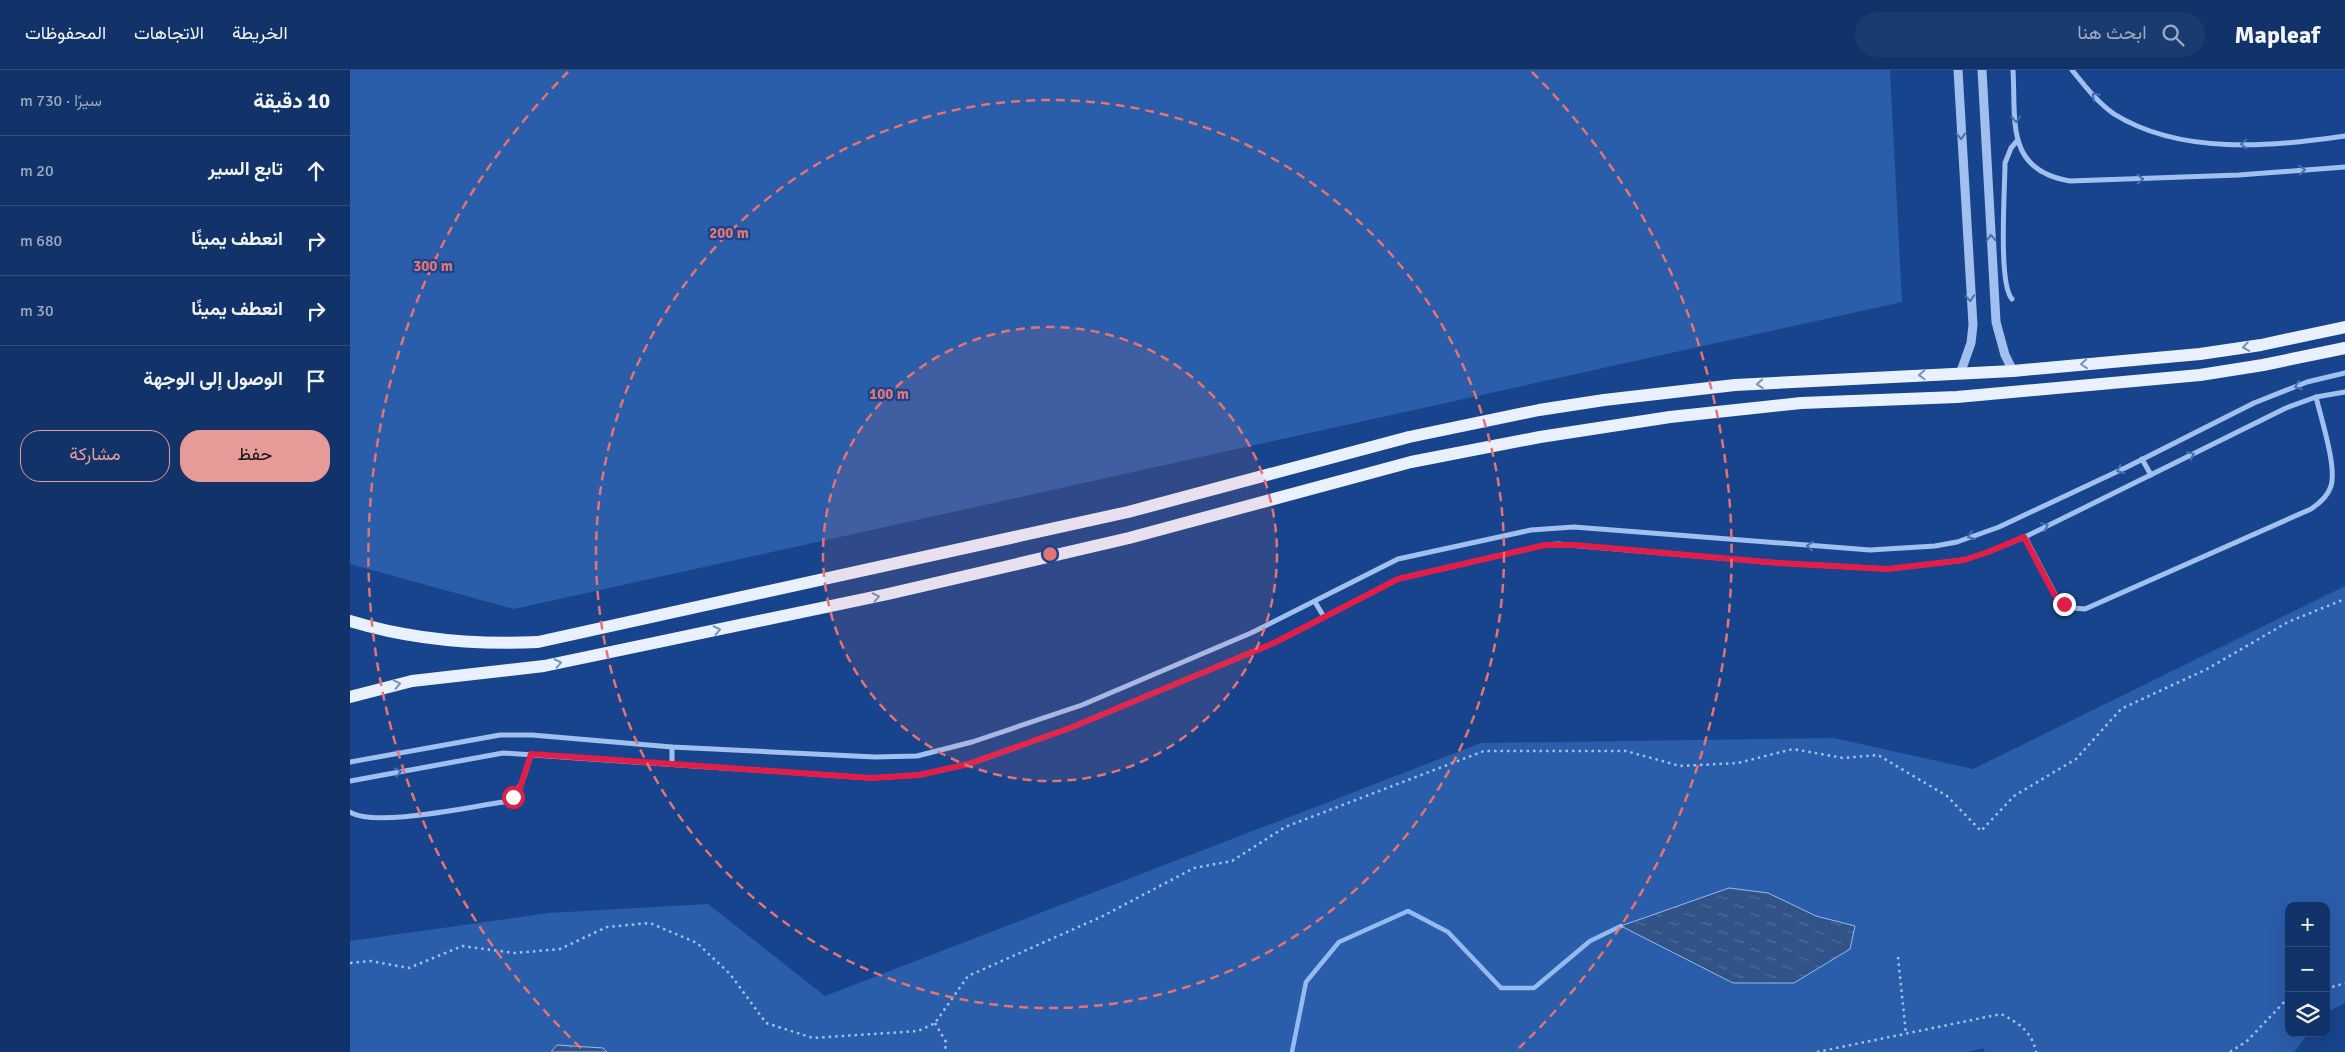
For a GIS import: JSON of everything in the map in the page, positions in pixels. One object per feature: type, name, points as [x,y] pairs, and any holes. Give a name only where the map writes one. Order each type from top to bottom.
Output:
[{"type":"main road","points":[[350,621],[403,635],[437,640],[471,643],[538,642],[1128,512],[1409,437],[1539,410],[1623,397],[1735,385],[2013,371],[2200,354],[2260,345],[2345,326]]},
{"type":"main road","points":[[350,696],[412,681],[544,666],[888,594],[1129,538],[1411,462],[1540,437],[1670,417],[1792,404],[1957,397],[2200,375],[2263,365],[2345,348]]},
{"type":"street","points":[[1958,70],[1972,325],[1971,344],[1960,374]]},
{"type":"street","points":[[1982,70],[1996,322],[2013,371]]},
{"type":"street","points":[[2013,70],[2017,141],[2022,153],[2037,169],[2056,178],[2070,181],[2239,176],[2345,167]]},
{"type":"street","points":[[2072,70],[2084,86],[2113,113],[2150,132],[2194,143],[2235,144],[2311,141],[2345,136]]},
{"type":"street","points":[[2012,300],[2006,289],[2004,267],[2005,163],[2011,148],[2017,141]]},
{"type":"street","points":[[350,762],[500,735],[532,735],[672,747],[875,757],[917,756],[943,750],[1082,704],[1251,633],[1398,559],[1531,530],[1551,528],[1584,528],[1870,550],[1935,546],[1957,542],[1999,527],[2254,403],[2307,382],[2345,373]]},
{"type":"street","points":[[350,781],[503,753],[871,778],[919,775],[968,764],[1070,728],[1173,687],[1274,643],[1398,579],[1545,545],[1593,546],[1778,563],[1888,569],[1964,560],[2024,537],[2286,408],[2316,397],[2345,392]]},
{"type":"street","points":[[2024,537],[2058,600],[2073,608],[2085,609],[2312,510],[2328,494],[2333,472],[2316,397]]},
{"type":"street","points":[[2142,459],[2151,475]]},
{"type":"street","points":[[1315,602],[1324,617]]},
{"type":"street","points":[[672,747],[672,763]]},
{"type":"street","points":[[350,812],[364,818],[432,813],[504,802],[513,797],[520,788],[531,754]]},
{"type":"path","points":[[350,963],[370,961],[409,968],[462,946],[515,953],[560,949],[607,927],[650,923],[697,943],[730,974],[766,1023],[812,1038],[918,1032],[935,1023],[968,976],[1102,916],[1194,868],[1232,861],[1285,827],[1484,751],[1626,751],[1680,766],[1738,763],[1793,749],[1843,758],[1878,755],[1947,796],[1982,832],[2014,796],[2076,759],[2121,709],[2207,669],[2288,622],[2345,599]]},
{"type":"path","points":[[1898,957],[1906,1034]]},
{"type":"path","points":[[2330,988],[2345,983]]},
{"type":"path","points":[[2230,1052],[2247,1041],[2285,1001]]},
{"type":"path","points":[[1817,1052],[2001,1014],[2020,1023],[2033,1040],[2036,1052]]},
{"type":"path","points":[[935,1023],[946,1042],[945,1052]]},
{"type":"shaded area","points":[[350,70],[1890,70],[1902,302],[514,609],[350,564]]},
{"type":"shaded area","points":[[2345,586],[2345,1003],[2330,1011],[2330,902],[2285,902],[2285,1037],[2306,1037],[2294,1052],[1985,1052],[1983,1048],[1969,1052],[350,1052],[350,941],[549,913],[708,904],[825,996],[1481,743],[1834,738],[1973,769]]},
{"type":"water","points":[[1729,888],[1768,893],[1816,916],[1855,926],[1850,949],[1794,983],[1733,983],[1621,926]]},
{"type":"water","points":[[557,1045],[603,1048],[607,1052],[551,1052]]},
{"type":"waterway","points":[[1292,1052],[1306,982],[1339,942],[1408,911],[1448,932],[1501,988],[1534,988],[1590,941],[1621,926]]},
{"type":"route","points":[[513,797],[520,788],[531,754],[871,778],[919,775],[968,764],[1070,728],[1173,687],[1274,643],[1398,579],[1545,545],[1575,545],[1778,563],[1888,569],[1919,567],[1964,560],[2024,537],[2054,594],[2064,604]]}]
